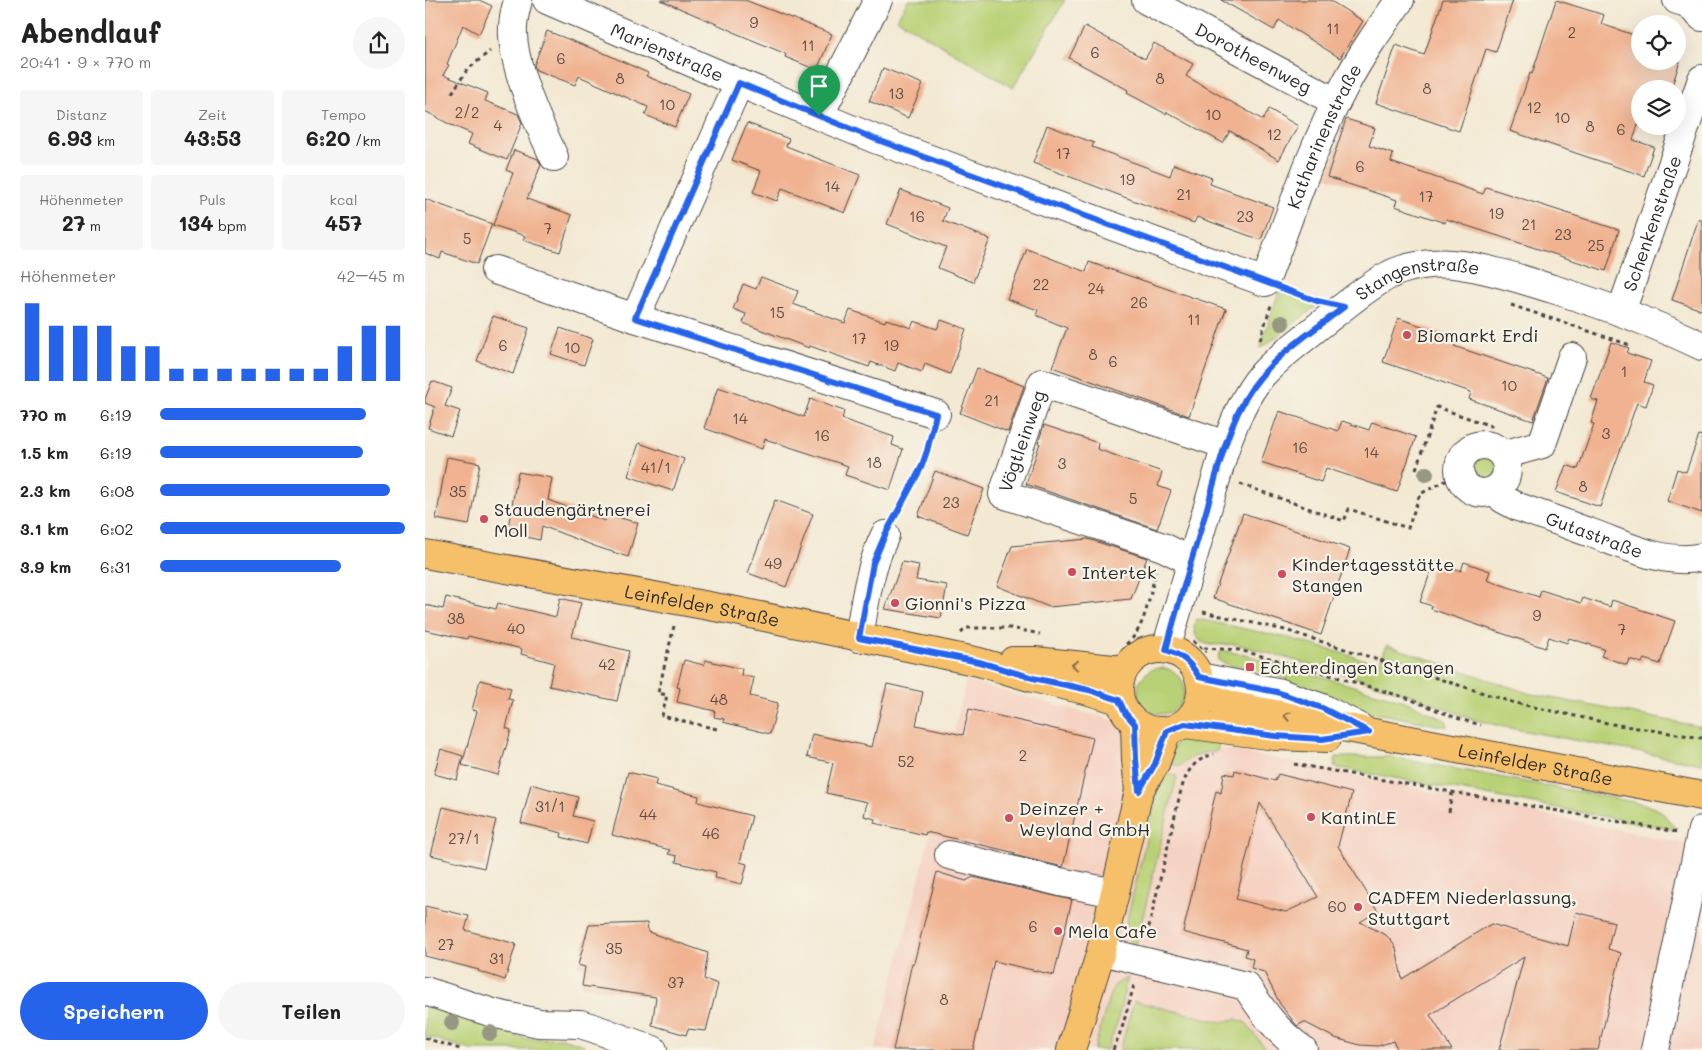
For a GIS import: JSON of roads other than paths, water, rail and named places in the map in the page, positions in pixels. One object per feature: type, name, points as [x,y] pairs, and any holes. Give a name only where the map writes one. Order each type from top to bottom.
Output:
[{"type":"main road","name":"Leinfelder Straße","points":[[425,554],[737,611],[979,662],[1033,678],[1089,690],[1119,700]]},
{"type":"main road","points":[[1071,1050],[1101,951],[1139,791],[1176,728],[1196,711],[1200,686],[1191,664],[1180,654],[1166,650],[1153,649],[1141,653],[1131,660],[1122,658],[1119,700],[1125,713],[1135,724],[1139,791]]},
{"type":"main road","name":"Leinfelder Straße","points":[[979,662],[1122,658]]},
{"type":"main road","name":"Leinfelder Straße","points":[[1135,724],[1151,731],[1176,728],[1322,739],[1369,732],[1702,796]]},
{"type":"main road","points":[[1083,1050],[1092,1012],[1101,951]]},
{"type":"street","points":[[518,0],[513,34],[516,55],[527,89],[554,157]]},
{"type":"street","name":"Marienstraße","points":[[547,0],[739,83],[883,142],[1271,284]]},
{"type":"street","points":[[819,116],[878,0]]},
{"type":"street","name":"Dorotheenweg","points":[[1146,0],[1336,102]]},
{"type":"street","name":"Katharinenstraße","points":[[1271,284],[1315,149],[1336,102],[1357,65],[1400,0]]},
{"type":"street","points":[[1677,0],[1687,3],[1702,16]]},
{"type":"street","name":"Schenkenstraße","points":[[1621,312],[1696,118],[1702,79]]},
{"type":"street","points":[[635,318],[739,83]]},
{"type":"street","name":"Stangenstraße","points":[[1166,650],[1226,445],[1248,394],[1262,375],[1293,347],[1377,283],[1399,270],[1427,264],[1453,265],[1525,280],[1621,312],[1702,346]]},
{"type":"street","points":[[495,270],[635,318],[936,414]]},
{"type":"street","points":[[1495,450],[1507,470],[1502,484],[1497,489],[1482,493],[1467,487],[1462,482],[1459,474],[1459,466],[1465,452],[1479,444],[1495,450],[1541,444],[1571,357]]},
{"type":"street","name":"Vögtleinweg","points":[[1191,561],[1163,547],[1003,494],[1042,383],[1226,445]]},
{"type":"street","name":"Gutastraße","points":[[1497,489],[1503,499],[1518,506],[1647,553],[1672,558],[1702,556]]},
{"type":"street","points":[[859,638],[869,576],[885,535]]},
{"type":"street","points":[[1200,686],[1277,692],[1322,708],[1369,732]]},
{"type":"street","points":[[1655,1050],[1701,833]]},
{"type":"street","points":[[949,855],[1060,882],[1115,893]]},
{"type":"street","points":[[1101,951],[1246,986],[1264,1013],[1281,1033],[1303,1050]]},
{"type":"street","points":[[425,991],[496,1014],[539,1023],[580,1024],[653,1050]]},
{"type":"place","name":"Biomarkt Erdi","points":[[1407,335]]},
{"type":"place","name":"Staudengärtnerei Moll","points":[[484,519]]},
{"type":"place","name":"Intertek","points":[[1072,572]]},
{"type":"place","name":"Kindertagesstätte Stangen","points":[[1282,574]]},
{"type":"place","name":"Gionni's Pizza","points":[[895,603]]},
{"type":"place","name":"Echterdingen Stangen","points":[[1250,667]]},
{"type":"place","name":"KantinLE","points":[[1311,817]]},
{"type":"place","name":"Deinzer + Weyland GmbH","points":[[1009,818]]},
{"type":"place","name":"CADFEM Niederlassung, Stuttgart","points":[[1358,907]]},
{"type":"place","name":"Mela Cafe","points":[[1058,931]]}]
